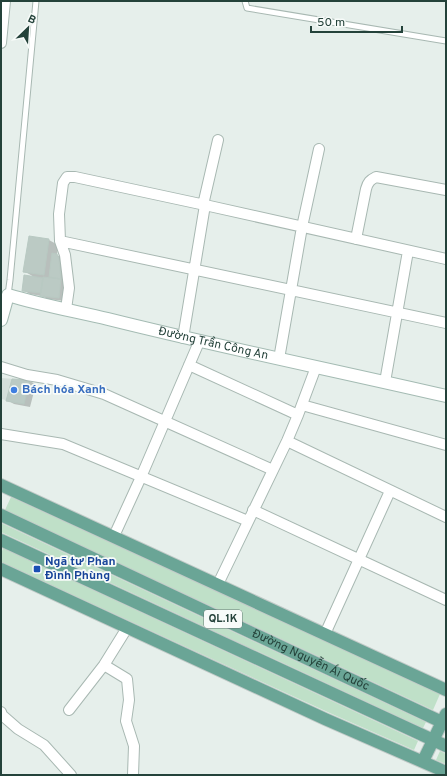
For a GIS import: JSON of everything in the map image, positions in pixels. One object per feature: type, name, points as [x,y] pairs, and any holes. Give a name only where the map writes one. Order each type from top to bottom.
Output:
[{"type":"main road","name":"QL.1K","points":[[1,485],[446,690]]},
{"type":"main road","name":"Đường Nguyễn Ái Quốc","points":[[1,515],[445,720]]},
{"type":"main road","name":"Đường Nguyễn Ái Quốc","points":[[1,540],[446,746]]},
{"type":"main road","points":[[1,569],[325,719],[446,772]]},
{"type":"main road","points":[[423,761],[445,720]]},
{"type":"street","points":[[1,43],[5,1]]},
{"type":"street","points":[[183,338],[204,205],[218,140]]},
{"type":"street","points":[[279,359],[302,227],[320,149]]},
{"type":"street","points":[[66,309],[69,288],[65,255],[60,241],[59,214],[62,184],[67,177],[75,177],[446,259]]},
{"type":"street","points":[[356,239],[366,188],[371,179],[376,177],[446,190]]},
{"type":"street","points":[[60,241],[194,268],[446,323]]},
{"type":"street","points":[[385,382],[408,251]]},
{"type":"street","points":[[1,320],[8,295]]},
{"type":"street","name":"Đường Trần Công An","points":[[8,295],[38,304],[66,309],[199,342],[446,396]]},
{"type":"street","points":[[114,536],[199,342]]},
{"type":"street","points":[[189,365],[300,410],[446,445]]},
{"type":"street","points":[[1,367],[27,375],[57,380],[104,394],[273,470]]},
{"type":"street","points":[[218,584],[287,441],[316,367]]},
{"type":"street","points":[[1,434],[63,444],[248,521]]},
{"type":"street","points":[[287,441],[446,517]]},
{"type":"street","points":[[325,634],[390,490]]},
{"type":"street","points":[[253,510],[446,600]]},
{"type":"street","points":[[69,710],[104,665],[127,628]]},
{"type":"street","points":[[104,665],[127,679],[129,700],[126,720],[134,746],[134,775]]},
{"type":"street","points":[[1,712],[2,715],[18,729],[44,745],[71,775]]},
{"type":"lane","points":[[8,295],[36,1]]},
{"type":"lane","points":[[245,1],[247,8],[446,41]]},
{"type":"shaded area","name":"Bách hóa Xanh","points":[[1,378],[30,380],[24,404],[1,399]]},
{"type":"green space","points":[[11,497],[440,694],[433,710],[5,510]]},
{"type":"green space","points":[[1,523],[426,722],[423,728],[1,532]]},
{"type":"green space","points":[[3,548],[418,741],[414,750],[332,714],[1,562]]},
{"type":"green space","points":[[440,751],[446,754],[446,764],[436,760]]},
{"type":"building","points":[[29,236],[49,239],[44,275],[23,272]]},
{"type":"building","points":[[52,253],[57,254],[59,259],[61,279],[49,277]]},
{"type":"building","points":[[24,275],[43,278],[41,293],[22,291]]},
{"type":"building","points":[[43,277],[61,279],[59,298],[40,296]]},
{"type":"building","name":"Bách hóa Xanh","points":[[12,379],[30,380],[24,404],[6,401]]},
{"type":"place","name":"Bách hóa Xanh","points":[[14,390]]},
{"type":"place","name":"Ngã tư Phan Đình Phùng","points":[[37,569]]}]
